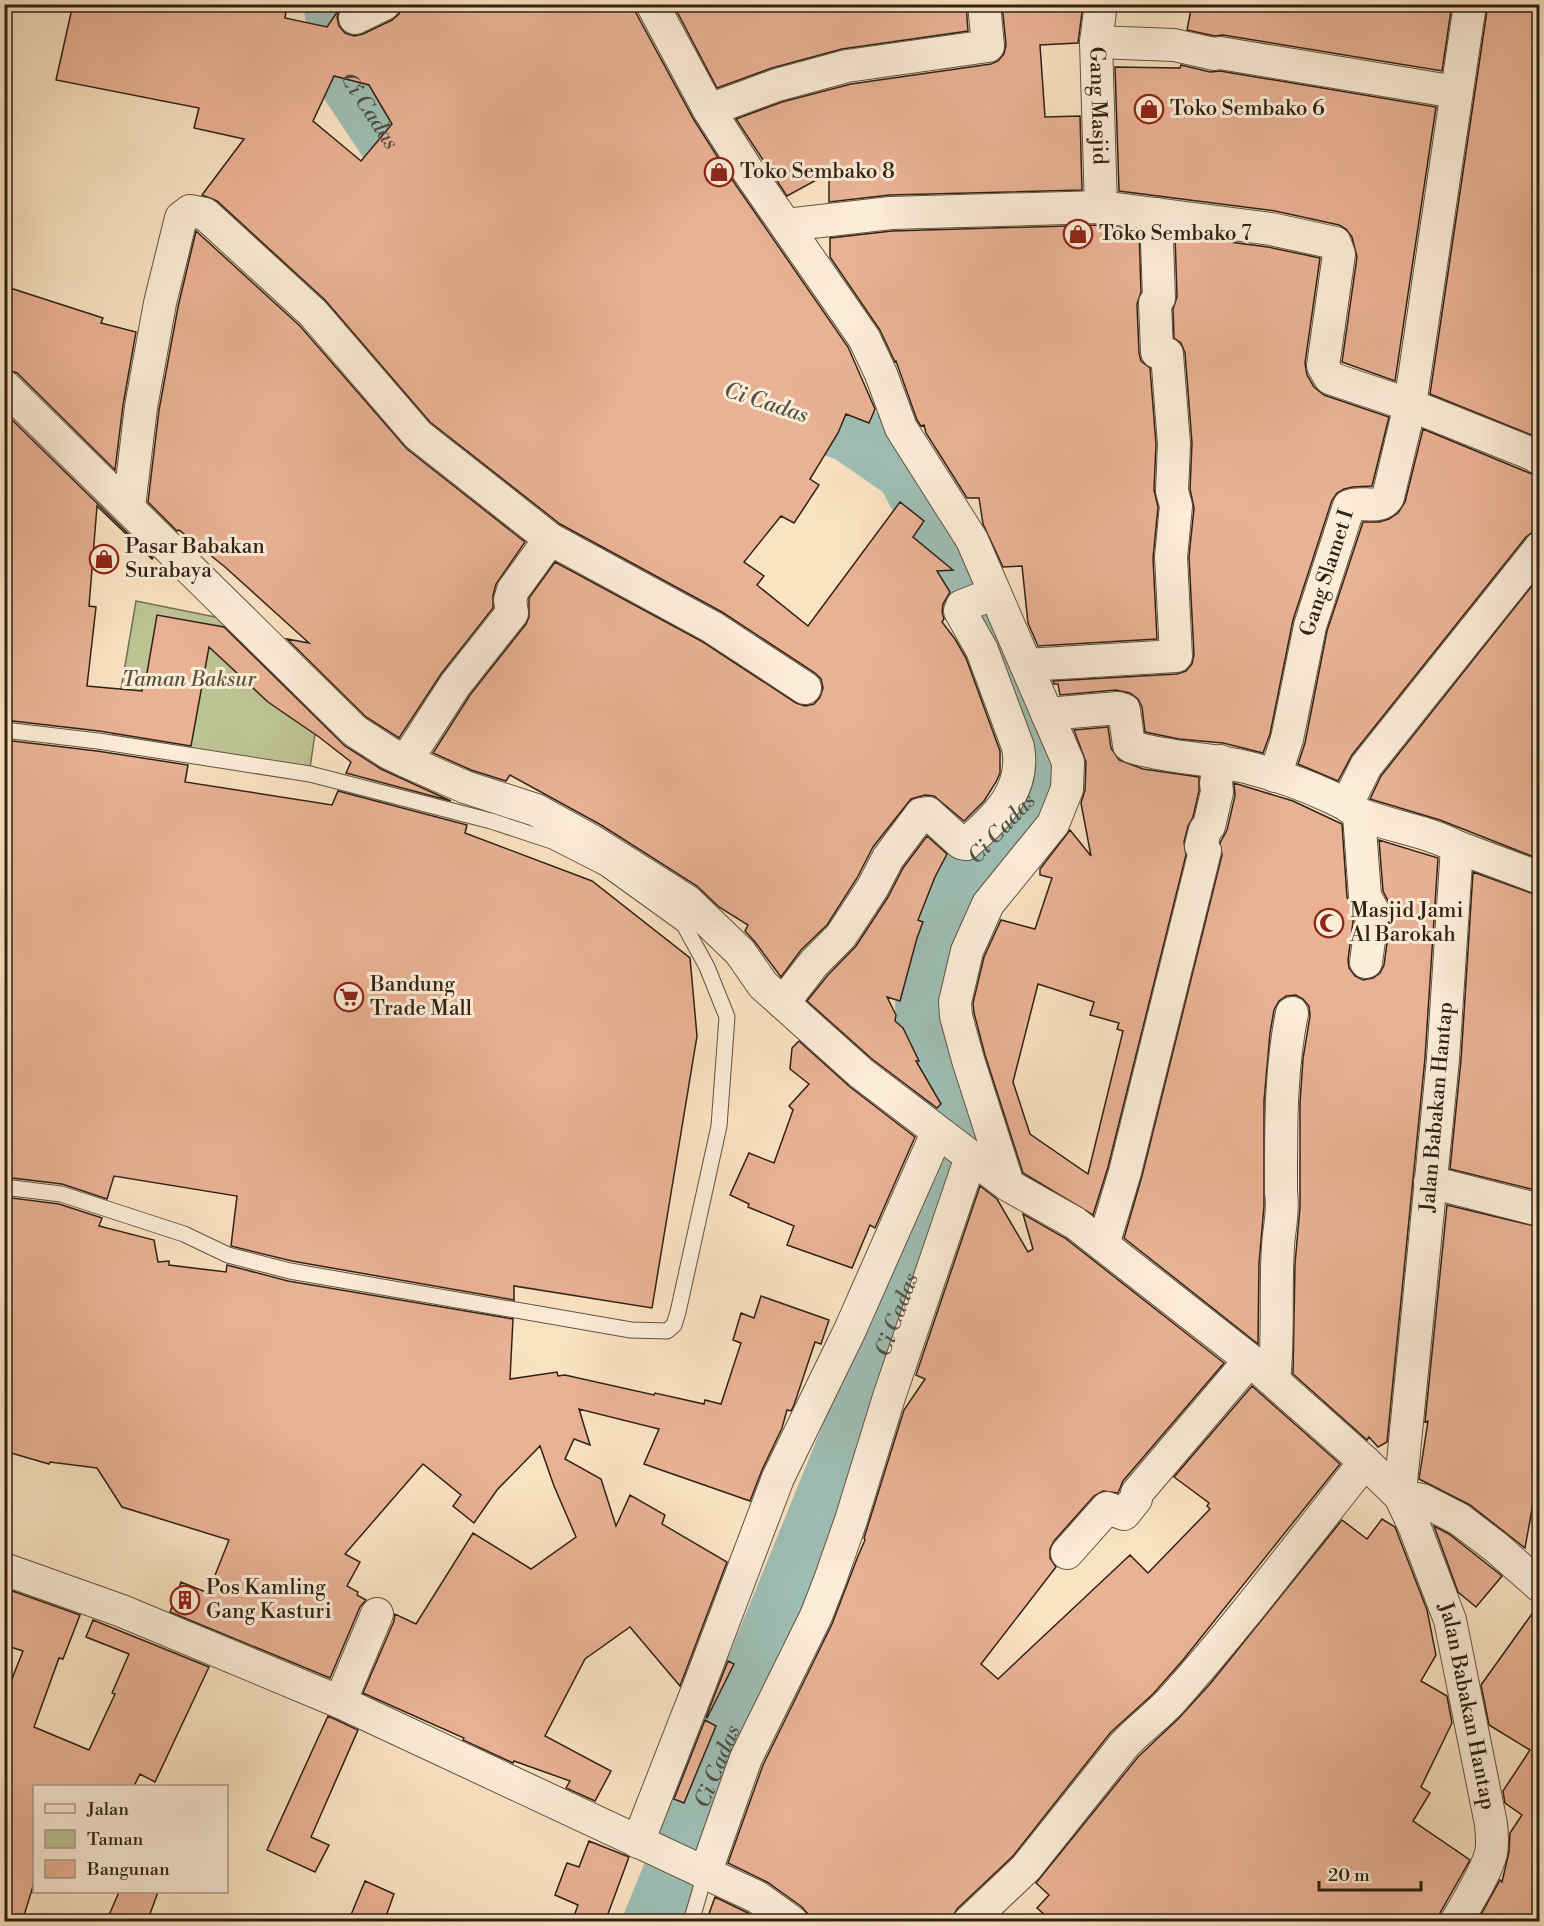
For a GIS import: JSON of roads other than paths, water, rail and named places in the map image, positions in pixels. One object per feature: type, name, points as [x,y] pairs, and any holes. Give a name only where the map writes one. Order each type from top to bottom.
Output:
[{"type":"street","points":[[355,18],[384,4]]},
{"type":"street","points":[[652,4],[709,110],[864,339],[881,374],[901,428],[972,540],[983,598],[1026,665],[1068,762],[1067,789],[1053,824],[988,904],[967,951],[955,1002],[956,1016],[965,1049],[1006,1178]]},
{"type":"street","points":[[709,110],[777,85],[847,66],[988,46],[984,4]]},
{"type":"street","name":"Gang Masjid","points":[[1101,4],[1096,42],[1101,207]]},
{"type":"street","points":[[1410,405],[1470,4]]},
{"type":"street","points":[[1096,42],[1174,45],[1214,54],[1220,53],[1456,92]]},
{"type":"street","points":[[786,225],[891,213],[1101,207],[1271,229],[1335,243],[1339,254],[1324,372],[1330,378],[1410,405],[1532,454],[1539,459]]},
{"type":"street","points":[[129,507],[141,407],[160,303],[181,219],[190,211],[205,214],[313,313],[418,435],[550,539],[712,627],[806,688]]},
{"type":"street","points":[[1026,665],[1176,656],[1171,557],[1176,506],[1172,491],[1174,444],[1167,354],[1157,352],[1155,303],[1159,298],[1156,214]]},
{"type":"street","points":[[4,386],[355,730],[388,753],[406,762],[465,787],[536,810],[592,841],[687,901],[740,952],[764,985],[861,1073],[1008,1185],[1075,1223],[1268,1371],[1400,1492],[1422,1500],[1459,1519],[1497,1548],[1539,1586]]},
{"type":"street","name":"Gang Slamet I","points":[[1275,776],[1287,739],[1310,626],[1349,506],[1357,503],[1381,505],[1385,502],[1410,405]]},
{"type":"street","points":[[406,762],[455,685],[512,613],[510,600],[513,590],[550,539]]},
{"type":"street","points":[[1366,962],[1373,910],[1365,896],[1353,809],[1366,766],[1539,548]]},
{"type":"street","points":[[783,1003],[814,963],[841,936],[888,858],[921,814],[928,813],[966,844],[999,813],[1015,787],[1021,763],[1018,747],[982,650],[960,611],[962,606],[983,598]]},
{"type":"street","points":[[1047,714],[1118,708],[1124,710],[1129,745],[1132,747],[1193,759],[1220,761],[1275,776],[1353,809],[1431,836],[1539,878]]},
{"type":"street","points":[[1102,1245],[1125,1173],[1205,851],[1201,846],[1205,831],[1209,826],[1217,792],[1215,787],[1220,761]]},
{"type":"street","name":"Jalan Babakan Hantap","points":[[1456,1922],[1491,1854],[1493,1838],[1450,1620],[1400,1492],[1443,1059],[1457,847]]},
{"type":"street","points":[[1067,1553],[1107,1508],[1124,1514],[1136,1499],[1137,1493],[1174,1448],[1268,1371],[1278,1302],[1278,1247],[1283,1206],[1281,1192],[1282,1106],[1285,1047],[1292,1013]]},
{"type":"street","points":[[639,1843],[778,1478],[854,1321],[953,1144]]},
{"type":"street","points":[[700,1871],[746,1758],[816,1616],[851,1520],[889,1397],[953,1144]]},
{"type":"street","points":[[1430,1182],[1539,1210]]},
{"type":"street","points":[[969,1922],[1026,1868],[1124,1745],[1168,1704],[1365,1462]]},
{"type":"street","points":[[4,1569],[122,1611],[340,1702],[758,1897],[792,1922]]},
{"type":"street","points":[[340,1702],[377,1614]]},
{"type":"lane","points":[[4,730],[98,741],[309,774],[491,821],[552,842],[605,868],[684,925],[707,967],[727,1017],[719,1126],[678,1312],[674,1325],[667,1331],[631,1330],[290,1271],[228,1255],[184,1234],[61,1194],[4,1187]]},
{"type":"lane","points":[[691,1922],[700,1871]]},
{"type":"waterway","name":"Ci Cadas","points":[[334,4],[351,83],[416,181],[434,200]]},
{"type":"waterway","name":"Ci Cadas","points":[[654,1922],[859,1418],[962,1137],[963,1133],[929,1047],[926,1006],[938,936],[977,855],[1037,791],[1031,740],[986,625],[907,471],[849,431],[761,401]]},
{"type":"place","name":"Toko Sembako 6","points":[[1149,109]]},
{"type":"place","name":"Toko Sembako 8","points":[[719,172]]},
{"type":"place","name":"Toko Sembako 7","points":[[1078,234]]},
{"type":"place","name":"Pasar Babakan Surabaya","points":[[104,559]]},
{"type":"place","name":"Masjid Jami Al Barokah","points":[[1329,923]]},
{"type":"place","name":"Bandung Trade Mall","points":[[349,997]]},
{"type":"place","name":"Pos Kamling Gang Kasturi","points":[[185,1600]]},
{"type":"park label","name":"Taman Baksur","points":[[189,680]]}]
